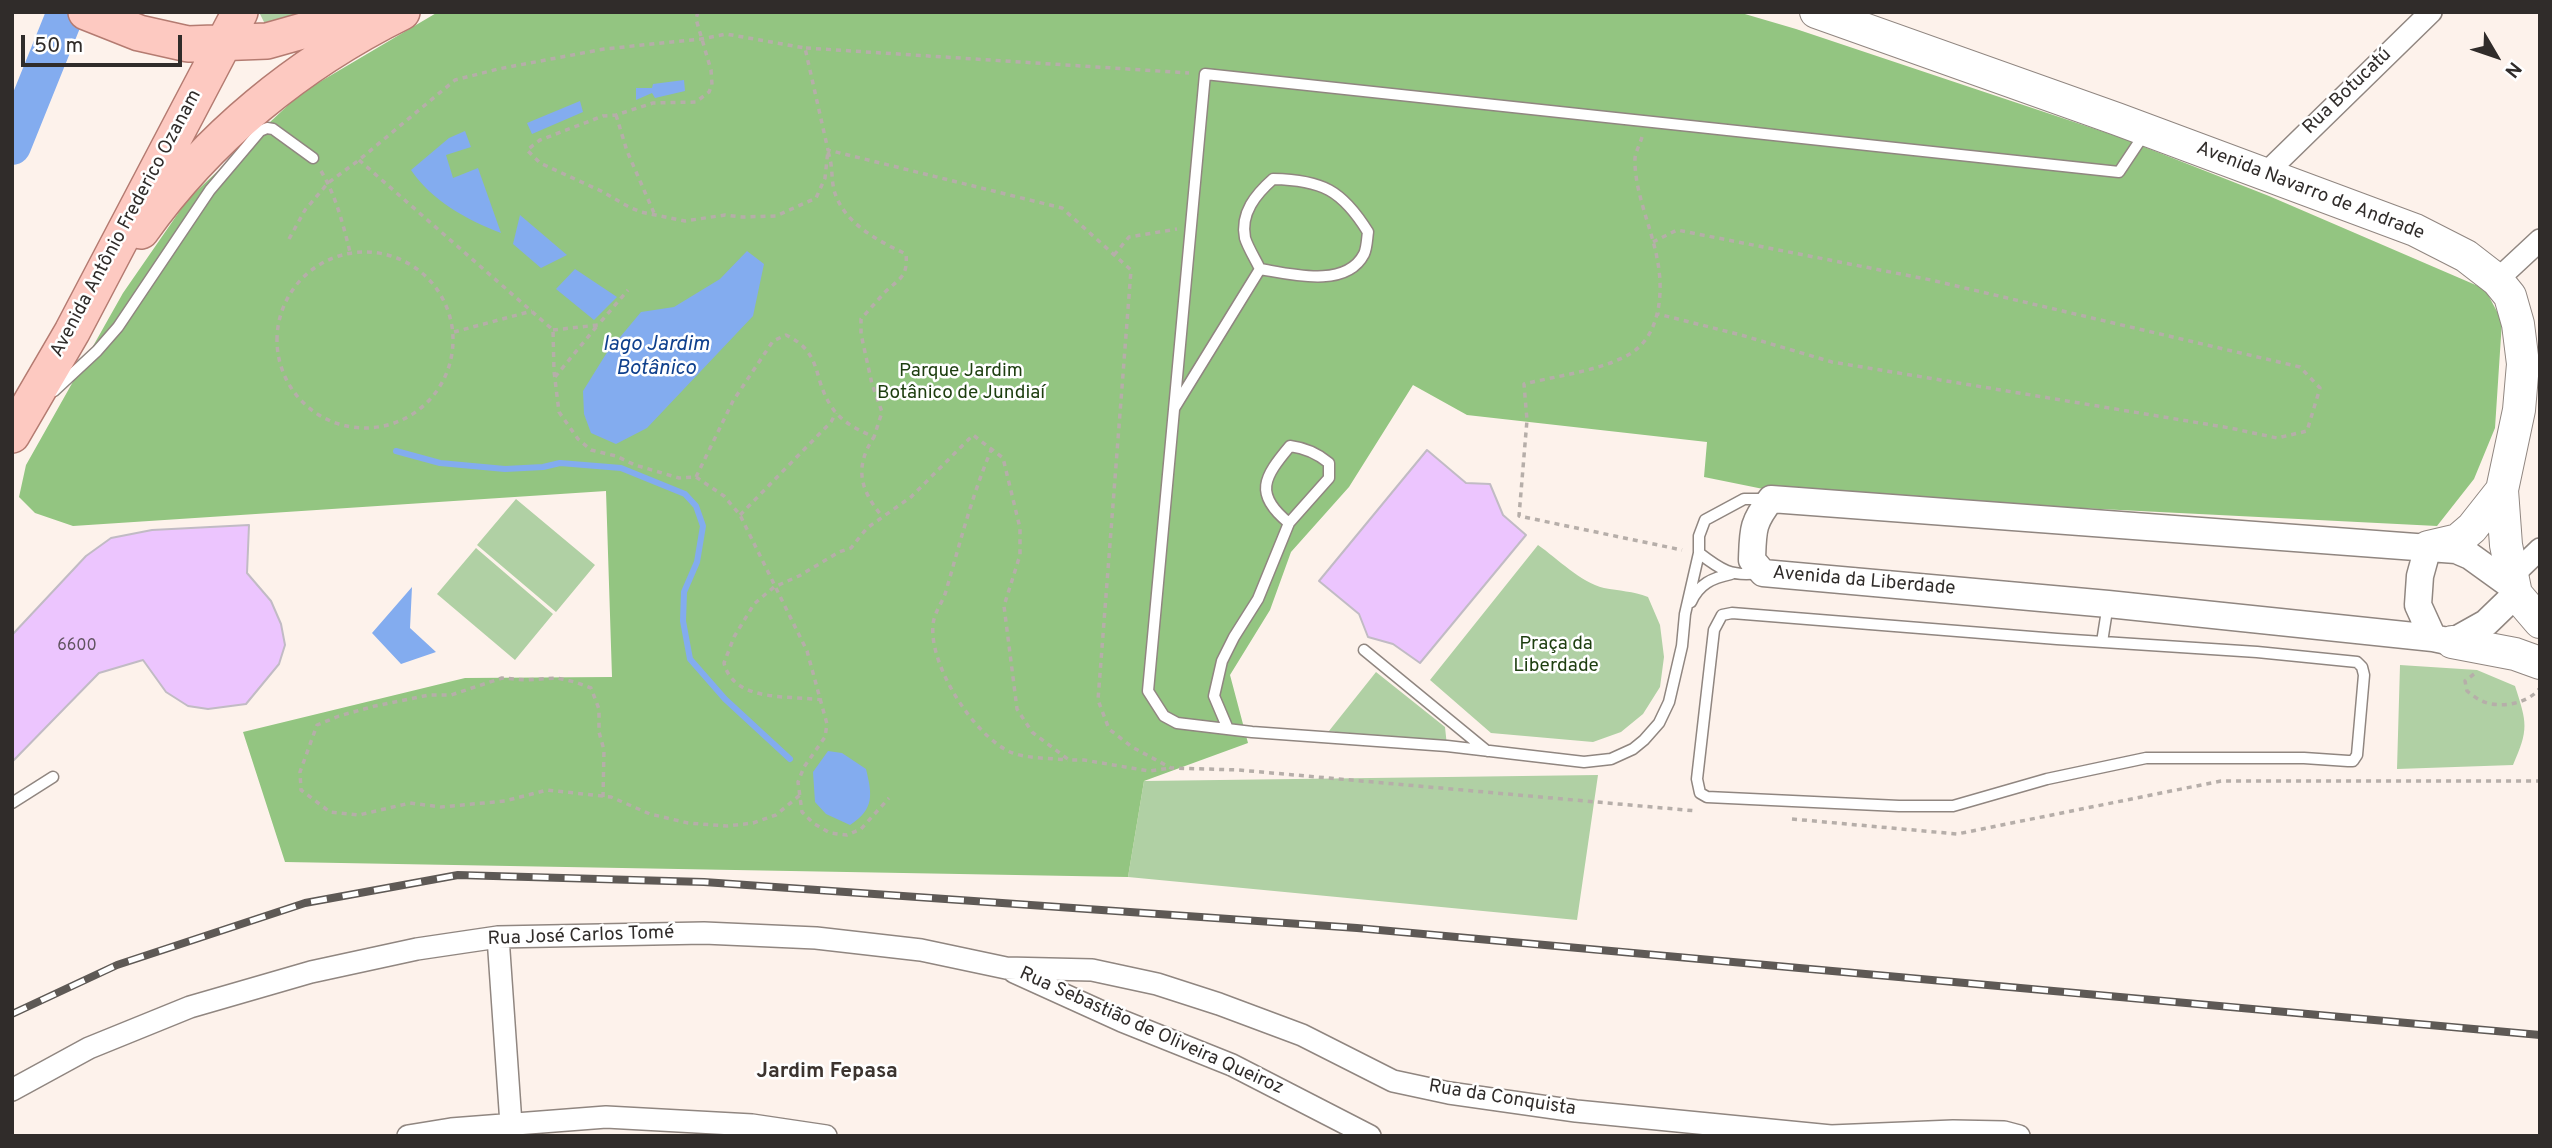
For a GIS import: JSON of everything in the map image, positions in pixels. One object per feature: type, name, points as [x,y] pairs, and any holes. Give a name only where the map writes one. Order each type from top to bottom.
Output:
[{"type":"main road","points":[[86,12],[139,33],[188,44],[267,41],[370,12]]},
{"type":"main road","name":"Avenida Antônio Frederico Ozanam","points":[[16,430],[72,331],[240,12]]},
{"type":"main road","points":[[72,331],[149,220],[210,148],[282,85],[377,24],[402,12]]},
{"type":"main road","name":"Avenida Navarro de Andrade","points":[[1816,12],[2266,173],[2415,230],[2466,256],[2497,280],[2510,296],[2518,324],[2523,364],[2519,410],[2502,490],[2506,545],[2514,586]]},
{"type":"main road","points":[[2428,548],[2458,540],[2472,528],[2502,490]]},
{"type":"main road","points":[[2514,586],[2540,622]]},
{"type":"main road","points":[[2443,640],[2515,654],[2540,663]]},
{"type":"street","name":"Rua Botucatú","points":[[2266,173],[2431,12]]},
{"type":"street","points":[[2497,280],[2540,240]]},
{"type":"street","points":[[1771,499],[2456,550],[2470,556],[2514,586]]},
{"type":"street","name":"Avenida da Liberdade","points":[[1771,499],[1756,517],[1753,533],[1752,559],[1763,573],[2108,604],[2443,640]]},
{"type":"street","points":[[2428,548],[2420,576],[2418,605],[2443,640],[2486,623],[2540,549]]},
{"type":"street","name":"Rua José Carlos Tomé","points":[[12,1090],[89,1048],[190,1007],[312,972],[417,949],[498,937],[704,933],[816,939],[921,950],[1006,968]]},
{"type":"street","points":[[498,937],[511,1124]]},
{"type":"street","name":"Rua Sebastião de Oliveira Queiroz","points":[[1006,968],[1122,1021],[1232,1065],[1336,1128],[1370,1136]]},
{"type":"street","name":"Rua da Conquista","points":[[1006,968],[1092,970],[1157,984],[1302,1035],[1393,1081],[1449,1093],[1576,1111],[1831,1136],[1953,1131],[2004,1132],[2019,1136]]},
{"type":"street","points":[[408,1136],[511,1124],[606,1117],[675,1128],[752,1125],[826,1136]]},
{"type":"lane","points":[[1771,499],[1744,499],[1705,520],[1699,536],[1699,553],[1669,702],[1658,723],[1644,740],[1633,749],[1611,759],[1584,762],[1228,729],[1177,723],[1164,716],[1148,691],[1205,74],[2119,173],[2146,130]]},
{"type":"lane","points":[[16,430],[118,327],[210,190],[260,131],[273,129],[313,158]]},
{"type":"lane","points":[[1273,179],[1305,179],[1329,189],[1354,209],[1368,232],[1363,254],[1345,273],[1315,277],[1260,269],[1245,237],[1247,210],[1259,191],[1273,179]]},
{"type":"lane","points":[[1173,410],[1260,269]]},
{"type":"lane","points":[[1228,729],[1214,696],[1222,661],[1258,599],[1289,523],[1329,478],[1329,463],[1318,454],[1302,447],[1290,446],[1267,475],[1269,501],[1276,513],[1289,523]]},
{"type":"lane","points":[[1699,553],[1718,568],[1731,574],[1744,576],[1763,573]]},
{"type":"lane","points":[[1685,614],[1695,594],[1711,579],[1731,574]]},
{"type":"lane","points":[[2102,642],[2108,604]]},
{"type":"lane","points":[[1732,612],[2102,642],[2257,652],[2357,662],[2364,675],[2357,755],[2353,761],[2304,758],[2146,758],[2047,779],[1953,806],[1707,797],[1700,793],[1697,786],[1714,630],[1722,615],[1732,612]]},
{"type":"lane","points":[[1364,650],[1487,751]]},
{"type":"lane","points":[[12,803],[53,777]]},
{"type":"path","points":[[698,12],[696,19],[711,70],[712,85],[709,92],[696,102],[653,103],[616,115],[603,116],[550,136],[527,149],[540,163],[629,207],[641,212],[685,220],[724,215],[760,218],[776,216],[816,198],[825,178],[828,150]]},
{"type":"path","points":[[289,239],[305,211],[328,183],[455,80],[604,49],[726,34],[805,48],[1205,74]]},
{"type":"path","points":[[805,48],[832,163],[833,187],[842,211],[880,241],[906,254],[907,267],[901,280],[886,291],[861,319],[872,384],[882,412],[862,461],[864,490],[882,516]]},
{"type":"path","points":[[616,115],[627,151],[654,213]]},
{"type":"path","points":[[1648,122],[1635,156],[1644,211],[1658,259],[1658,314],[1646,340],[1629,355],[1586,370],[1524,384],[1527,420],[1519,516],[1699,553]]},
{"type":"path","points":[[828,150],[1062,208],[1131,270],[1098,700],[1109,729],[1132,747],[1171,768]]},
{"type":"path","points":[[313,158],[328,183],[343,223],[350,252]]},
{"type":"path","points":[[359,160],[553,330],[559,412],[578,439],[591,450],[616,456],[635,465],[679,478],[696,477],[724,496],[740,515],[807,651],[827,724],[825,737],[804,767],[798,782],[802,812],[813,824],[830,833],[847,835],[861,829],[888,797]]},
{"type":"path","points":[[1114,255],[1129,237],[1177,229],[1191,222]]},
{"type":"path","points":[[1653,243],[1677,230],[1931,280],[2300,367],[2320,388],[2307,431],[2277,438],[1832,362],[1658,314]]},
{"type":"path","points":[[350,252],[379,252],[407,261],[430,279],[446,303],[454,332],[452,361],[440,388],[421,410],[395,424],[366,430],[337,425],[311,411],[291,390],[279,363],[276,334],[283,306],[299,281],[322,262],[350,252]]},
{"type":"path","points":[[555,378],[628,290]]},
{"type":"path","points":[[454,332],[532,311]]},
{"type":"path","points":[[553,330],[598,324]]},
{"type":"path","points":[[696,477],[728,410],[773,341],[786,335],[797,340],[811,354],[822,387],[836,412],[856,429],[874,437]]},
{"type":"path","points":[[740,515],[831,422],[836,412]]},
{"type":"path","points":[[821,700],[757,693],[733,682],[724,663],[725,654],[734,637],[754,604],[774,587],[799,576],[832,555],[851,548],[867,528],[911,497],[973,435],[1003,458],[1020,528],[1020,555],[1004,606],[1017,709],[1032,732],[1069,760]]},
{"type":"path","points":[[992,448],[976,486],[945,596],[933,624],[933,645],[950,688],[964,708],[994,742],[1012,753],[1084,760],[1149,771],[1171,768],[1239,770]]},
{"type":"path","points":[[2477,672],[2465,681],[2467,691],[2483,702],[2511,704],[2526,701],[2540,688]]},
{"type":"path","points":[[603,797],[604,750],[599,732],[599,709],[590,688],[557,678],[502,678],[451,695],[429,695],[339,716],[317,725],[300,772],[301,790],[330,813],[359,815],[410,803],[442,807],[505,801],[547,790],[603,797],[611,797],[650,814],[688,823],[727,825],[753,823],[776,815],[800,795]]},
{"type":"green space","points":[[259,12],[318,12],[279,22],[264,22]]},
{"type":"green space","name":"Parque Jardim Botânico de Jundiaí","points":[[438,12],[1738,12],[2119,137],[2269,196],[2485,289],[2502,321],[2495,428],[2474,479],[2437,526],[1783,493],[1704,477],[1707,442],[1467,415],[1413,385],[1349,487],[1291,552],[1270,610],[1230,675],[1248,743],[1144,781],[1128,877],[285,862],[243,732],[465,678],[612,677],[606,491],[73,526],[35,513],[19,497],[26,465],[123,293],[188,199],[301,93]]},
{"type":"green space","points":[[516,499],[595,565],[556,612],[477,545]]},
{"type":"green space","name":"Praça da Liberdade","points":[[1538,545],[1595,585],[1648,597],[1660,625],[1664,657],[1660,687],[1643,714],[1621,732],[1593,742],[1491,733],[1430,680]]},
{"type":"green space","points":[[476,548],[553,614],[515,660],[437,594]]},
{"type":"green space","points":[[2400,665],[2477,670],[2515,686],[2524,718],[2524,734],[2513,765],[2397,769]]},
{"type":"green space","points":[[1376,672],[1445,727],[1447,746],[1329,731]]},
{"type":"green space","points":[[1598,775],[1577,920],[1128,877],[1144,781]]},
{"type":"water","points":[[684,80],[685,91],[655,98],[652,93],[636,100],[636,88],[652,88],[653,84]]},
{"type":"water","points":[[580,101],[583,112],[532,134],[527,123]]},
{"type":"water","points":[[465,131],[471,147],[446,155],[453,178],[478,168],[501,233],[475,222],[439,200],[411,170],[449,138]]},
{"type":"water","points":[[520,215],[567,255],[541,268],[513,244]]},
{"type":"water","name":"lago Jardim Botânico","points":[[747,251],[764,264],[753,316],[647,428],[616,444],[591,433],[584,414],[583,391],[606,354],[641,312],[674,307],[720,279]]},
{"type":"water","points":[[575,269],[617,297],[594,320],[556,289]]},
{"type":"water","points":[[412,587],[410,628],[436,652],[401,664],[372,633]]},
{"type":"water","points":[[828,751],[842,753],[866,769],[870,786],[868,807],[850,825],[826,814],[815,802],[813,772]]},
{"type":"building","points":[[1427,450],[1466,483],[1490,484],[1503,515],[1526,535],[1420,663],[1393,644],[1368,637],[1359,614],[1319,581]]},
{"type":"building","points":[[249,525],[247,573],[271,601],[281,624],[285,645],[279,664],[246,704],[208,709],[188,706],[166,692],[143,660],[99,673],[12,762],[12,635],[86,556],[111,538],[152,530]]},
{"type":"waterway","points":[[12,146],[66,12]]},
{"type":"waterway","points":[[396,451],[440,463],[505,469],[543,467],[560,463],[621,468],[685,494],[696,506],[703,526],[697,562],[684,592],[683,621],[690,659],[725,699],[790,759]]},
{"type":"railway","points":[[12,1014],[117,965],[305,903],[458,875],[704,882],[1357,928],[2540,1035]]},
{"type":"district","name":"Jardim Fepasa","points":[[827,1073]]}]
